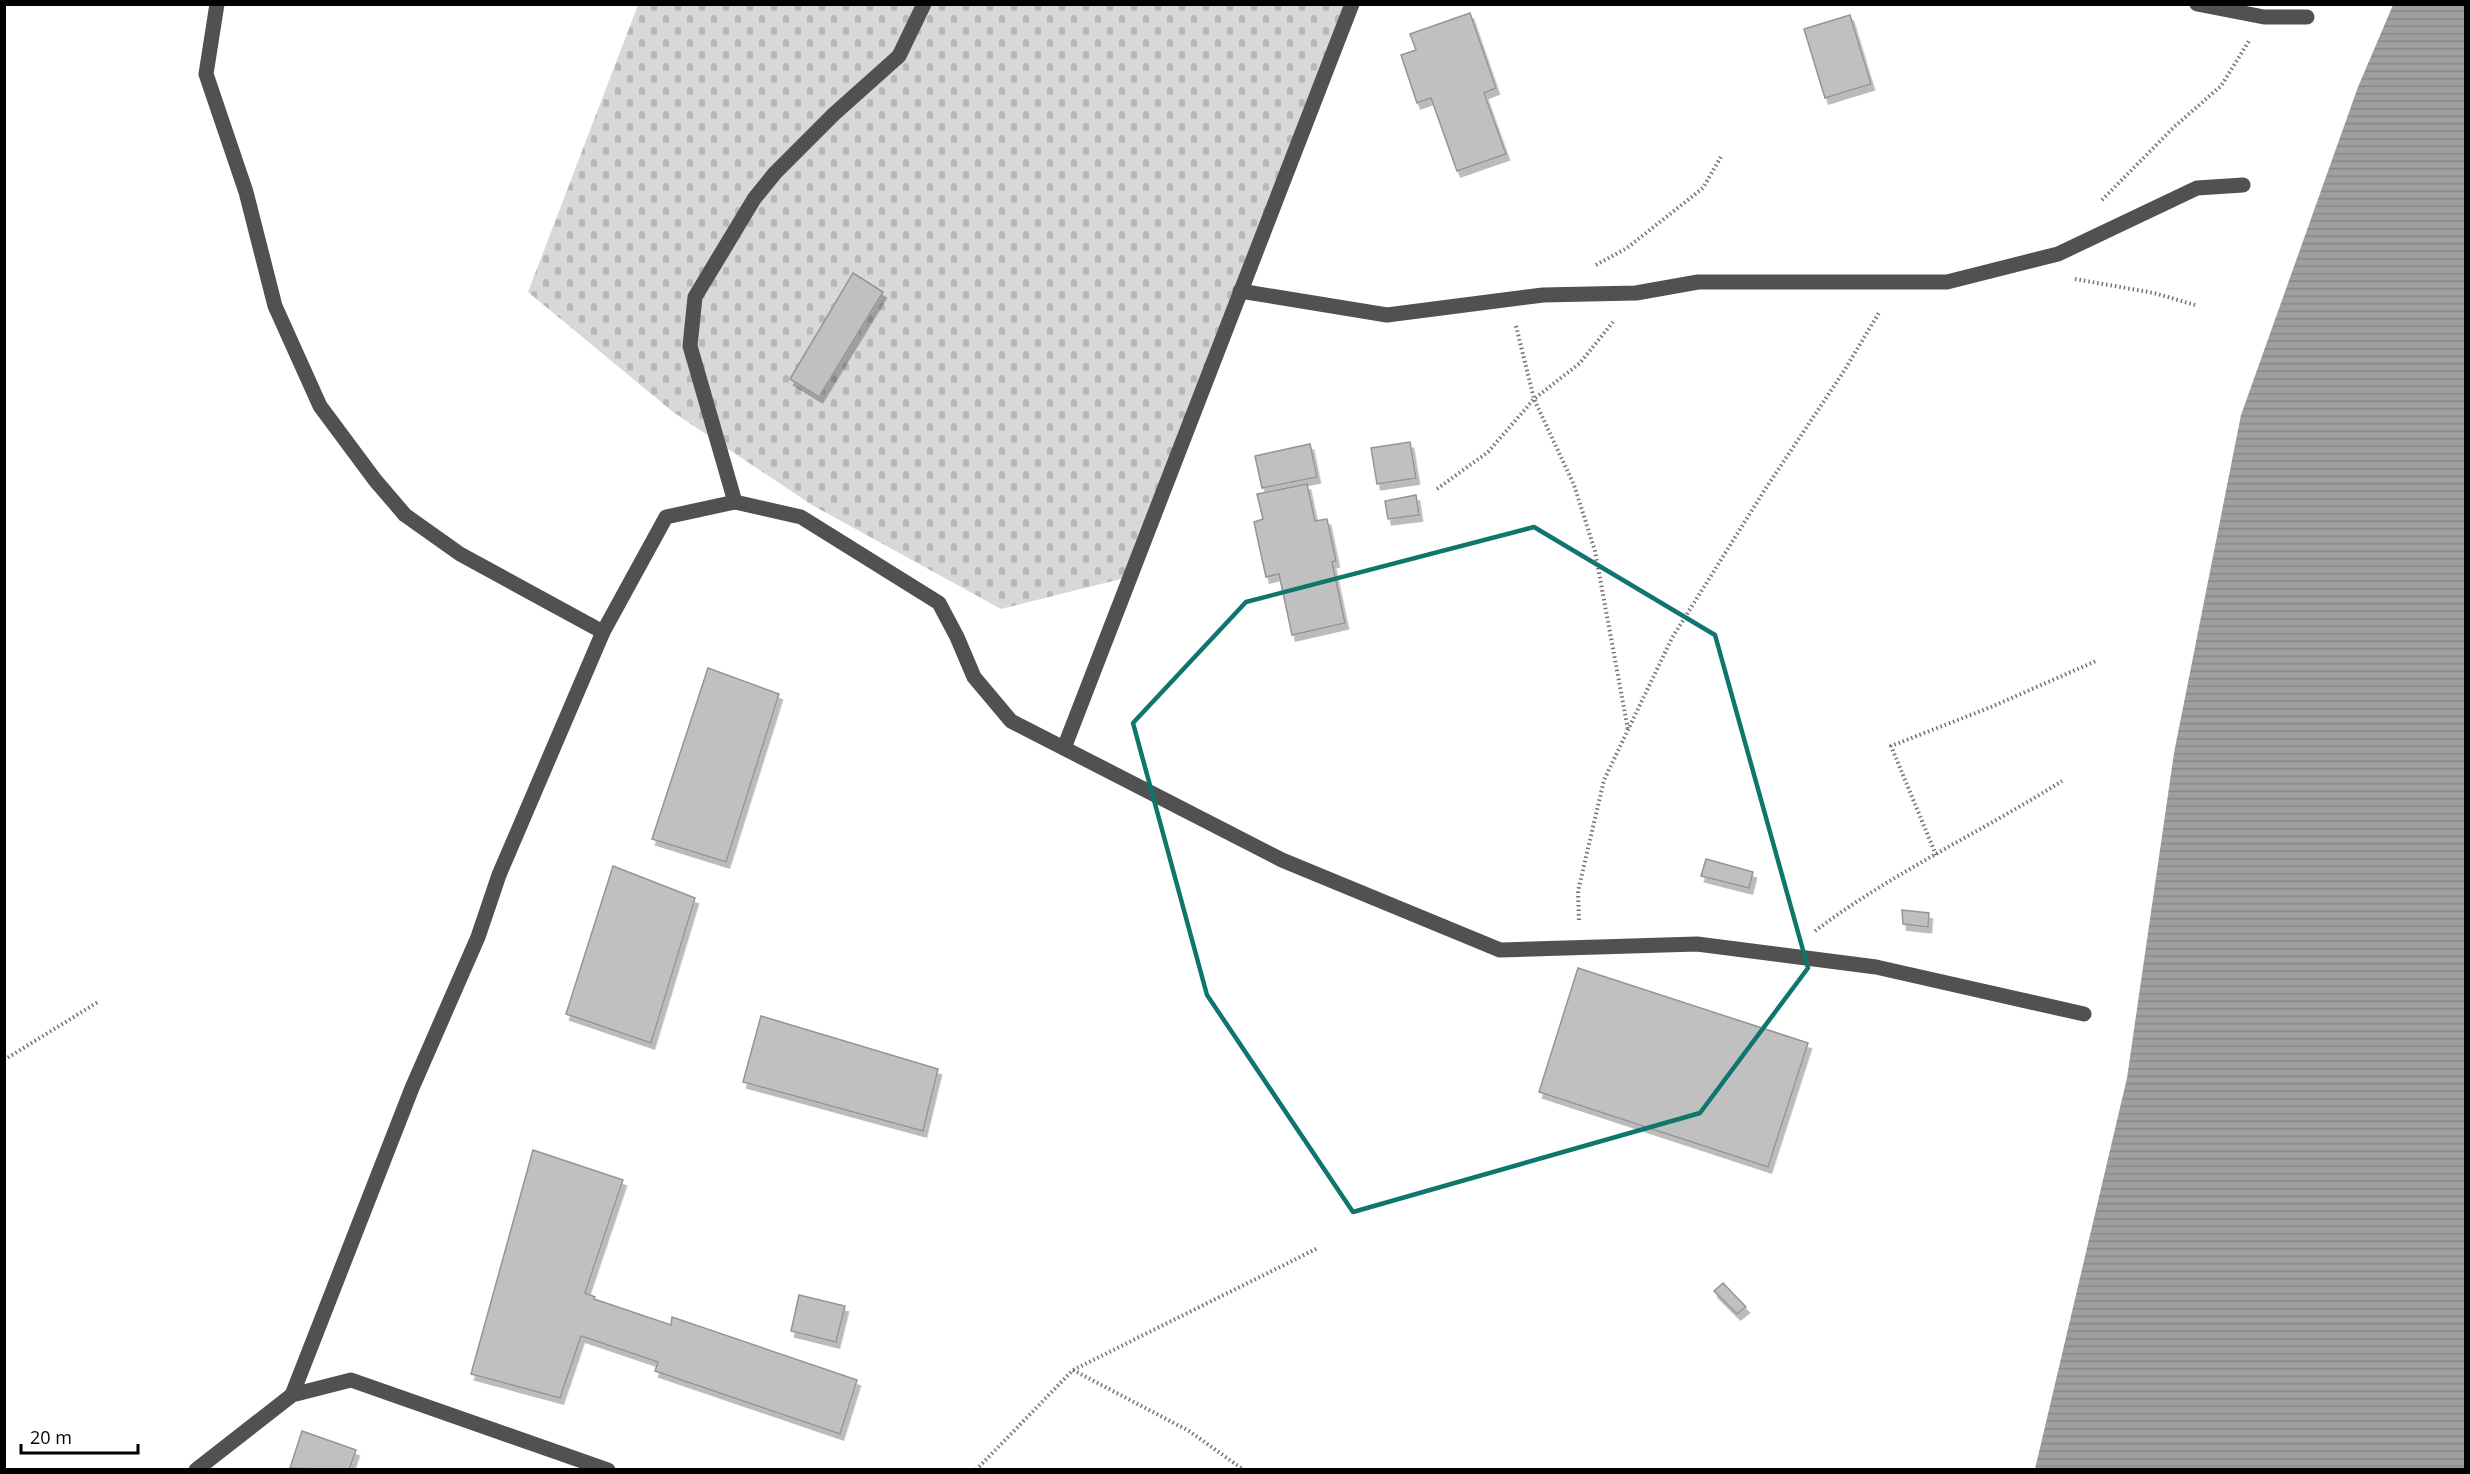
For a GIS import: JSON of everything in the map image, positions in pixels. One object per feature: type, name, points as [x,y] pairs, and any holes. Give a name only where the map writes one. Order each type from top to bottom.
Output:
[{"type":"street","points":[[217,4],[206,74],[246,192],[274,306],[320,406],[375,480],[405,515],[460,554],[603,632]]},
{"type":"street","points":[[735,502],[690,346],[695,297],[754,199],[775,173],[834,114],[899,56],[924,4]]},
{"type":"street","points":[[1064,748],[1352,4]]},
{"type":"street","points":[[2197,4],[2264,17],[2307,17]]},
{"type":"street","points":[[1240,291],[1387,315],[1543,295],[1636,293],[1698,282],[1947,282],[2058,254],[2197,188],[2243,185]]},
{"type":"street","points":[[292,1395],[412,1088],[478,937],[499,875],[603,632],[666,517],[735,502],[801,517],[939,603],[974,677],[1011,721],[1282,860],[1500,950],[1697,944],[1876,967],[2084,1014]]},
{"type":"street","points":[[196,1470],[292,1395],[351,1380],[608,1470]]},
{"type":"path","points":[[2099,202],[2174,127],[2221,86],[2264,17]]},
{"type":"path","points":[[1590,268],[1627,248],[1703,188],[1722,154]]},
{"type":"path","points":[[2074,278],[2154,293],[2195,305]]},
{"type":"path","points":[[1581,948],[1578,891],[1604,780],[1672,638],[1764,490],[1844,371],[1897,282]]},
{"type":"path","points":[[1437,489],[1488,452],[1534,399],[1580,363],[1636,293]]},
{"type":"path","points":[[1509,299],[1534,399],[1574,485],[1596,551],[1628,730]]},
{"type":"path","points":[[1936,855],[1891,746],[1991,707],[2096,661]]},
{"type":"path","points":[[1784,955],[1855,901],[2062,781]]},
{"type":"path","points":[[4,1060],[98,1002]]},
{"type":"path","points":[[976,1470],[1073,1370],[1318,1248]]},
{"type":"path","points":[[1073,1370],[1189,1431],[1244,1470]]},
{"type":"highlighted area","points":[[1534,527],[1715,635],[1808,968],[1700,1113],[1353,1212],[1207,995],[1133,723],[1246,602]]},
{"type":"green space","points":[[638,5],[1352,5],[1129,577],[1001,609],[812,505],[673,412],[528,292]]},
{"type":"shaded area","points":[[2393,5],[2465,5],[2465,1469],[2035,1469],[2127,1078],[2174,753],[2241,415],[2358,87]]},
{"type":"building","points":[[1470,13],[1496,88],[1484,93],[1506,154],[1457,171],[1431,98],[1417,103],[1401,55],[1416,50],[1410,34]]},
{"type":"building","points":[[1850,15],[1871,84],[1825,98],[1804,29]]},
{"type":"building","points":[[853,273],[883,292],[819,397],[790,379]]},
{"type":"building","points":[[1410,442],[1416,478],[1377,484],[1371,448]]},
{"type":"building","points":[[1310,444],[1317,477],[1262,488],[1255,456]]},
{"type":"building","points":[[1307,484],[1315,521],[1327,519],[1336,561],[1332,562],[1345,623],[1292,635],[1279,574],[1266,577],[1254,522],[1263,519],[1257,494]]},
{"type":"building","points":[[1416,495],[1419,515],[1388,519],[1385,501]]},
{"type":"building","points":[[708,668],[779,694],[726,862],[652,839]]},
{"type":"building","points":[[1706,859],[1753,872],[1749,888],[1701,876]]},
{"type":"building","points":[[613,866],[695,898],[651,1043],[566,1014]]},
{"type":"building","points":[[1902,910],[1929,913],[1928,927],[1903,924]]},
{"type":"building","points":[[1578,968],[1808,1043],[1768,1167],[1539,1092]]},
{"type":"building","points":[[761,1016],[938,1069],[923,1131],[743,1082]]},
{"type":"building","points":[[533,1150],[623,1180],[585,1293],[595,1297],[594,1299],[671,1325],[672,1317],[857,1380],[840,1434],[655,1371],[658,1362],[581,1336],[560,1398],[471,1374]]},
{"type":"building","points":[[1723,1283],[1746,1307],[1737,1314],[1714,1291]]},
{"type":"building","points":[[799,1295],[845,1306],[836,1342],[791,1331]]},
{"type":"building","points":[[302,1431],[356,1450],[349,1470],[290,1468]]}]
